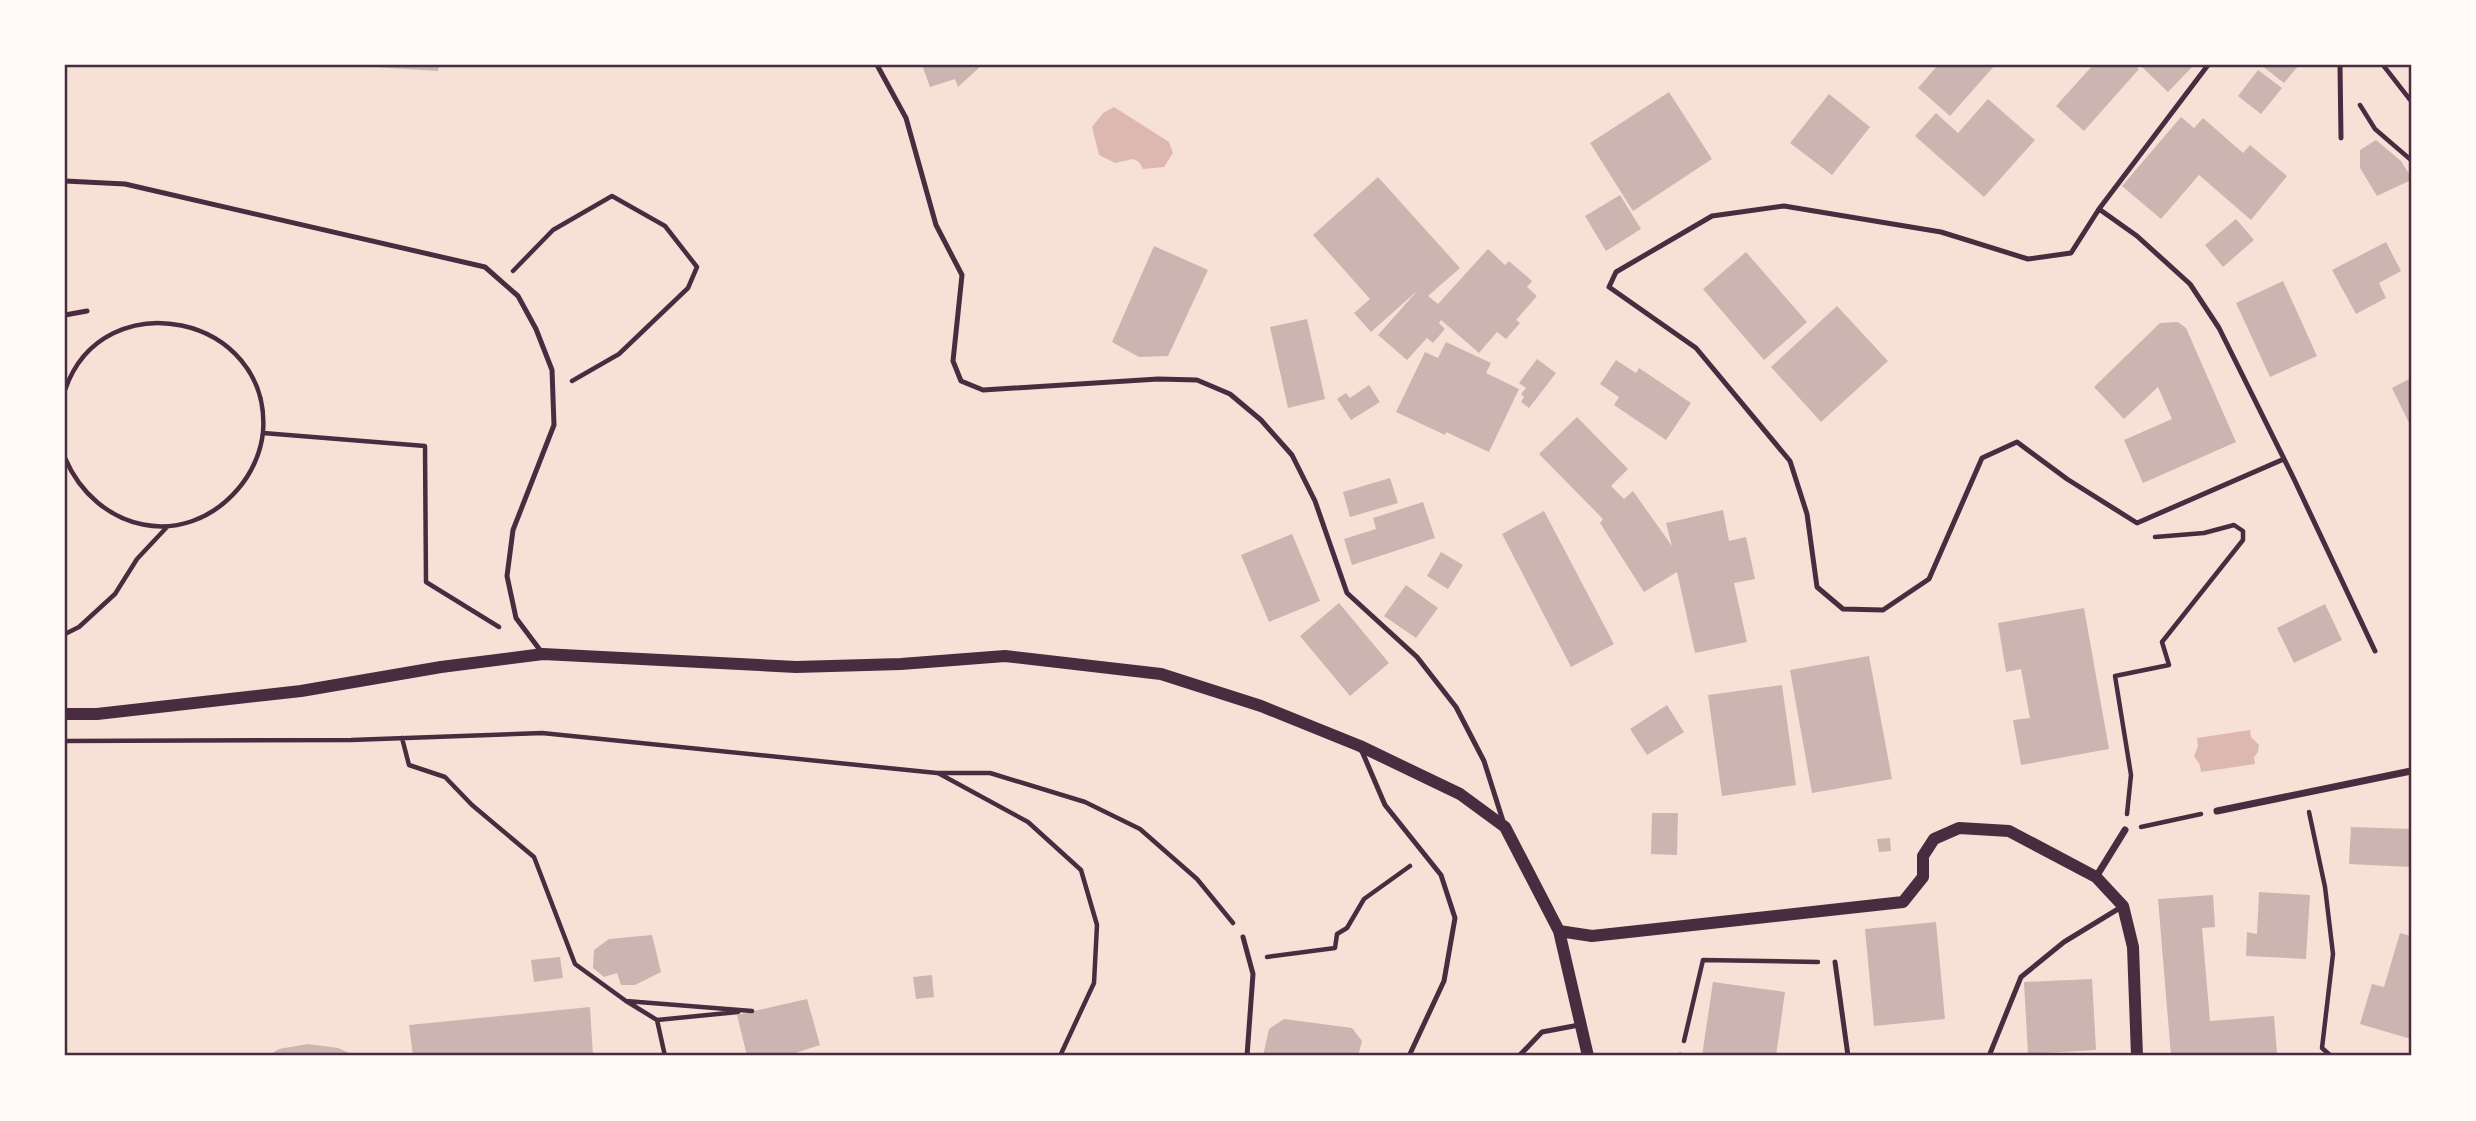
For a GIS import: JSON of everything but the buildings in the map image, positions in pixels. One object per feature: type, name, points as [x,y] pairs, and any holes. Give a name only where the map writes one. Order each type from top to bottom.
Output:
[{"type":"street","points":[[65,714],[97,714],[301,691],[441,667],[543,654],[796,667],[901,664],[1005,656],[1161,674],[1261,706],[1360,746],[1460,794],[1505,827],[1559,931],[1588,1056]]},
{"type":"street","points":[[2217,811],[2411,771]]},
{"type":"street","points":[[1559,931],[1592,936],[1903,902],[1923,877],[1923,856],[1934,839],[1959,828],[2009,831],[2096,877],[2123,906],[2133,947],[2137,1056]]},
{"type":"street","points":[[2096,877],[2125,830]]},
{"type":"lane","points":[[877,65],[906,118],[936,225],[962,275],[953,361],[961,381],[983,390],[1158,379],[1196,380],[1230,394],[1261,420],[1292,455],[1315,501],[1347,593],[1417,657],[1456,707],[1484,761],[1505,827]]},
{"type":"lane","points":[[2208,65],[2099,209],[2071,253],[2028,259],[1941,232],[1784,206],[1712,216],[1616,272],[1609,287],[1696,348],[1790,460],[1807,514],[1817,587],[1843,609],[1883,610],[1929,579],[1982,458],[2017,442],[2067,479],[2137,523],[2284,459]]},
{"type":"lane","points":[[2340,65],[2341,138]]},
{"type":"lane","points":[[65,181],[125,184],[485,267],[503,281],[518,296],[536,329],[552,370],[554,425],[513,530],[507,576],[516,618],[543,654]]},
{"type":"lane","points":[[2099,209],[2137,236],[2190,284],[2219,328],[2375,651]]},
{"type":"lane","points":[[65,315],[87,311]]},
{"type":"lane","points":[[1360,746],[1385,805],[1441,875],[1455,918],[1444,981],[1409,1056]]},
{"type":"lane","points":[[1989,1056],[2021,977],[2064,942],[2123,906]]},
{"type":"lane","points":[[1243,937],[1253,974],[1247,1056]]},
{"type":"lane","points":[[1835,962],[1848,1056]]},
{"type":"lane","points":[[1519,1056],[1542,1032],[1579,1025]]},
{"type":"path","points":[[2383,65],[2411,101]]},
{"type":"path","points":[[2340,73],[2375,129],[2411,160]]},
{"type":"path","points":[[503,281],[553,230],[612,195],[665,226],[697,267],[688,288],[619,354],[552,392]]},
{"type":"path","points":[[65,390],[76,366],[91,349],[110,335],[131,326],[153,322],[176,323],[198,329],[219,340],[236,355],[249,373],[258,394],[263,433],[255,462],[244,482],[229,499],[200,517],[167,526],[145,525],[123,519],[102,508],[85,493],[72,475],[65,458]]},
{"type":"path","points":[[263,433],[425,446],[426,582],[501,629]]},
{"type":"path","points":[[2137,523],[2155,537],[2204,533],[2234,525],[2243,531],[2243,540],[2162,642],[2169,665],[2115,676],[2131,775],[2125,830],[2217,811]]},
{"type":"path","points":[[65,634],[79,626],[115,594],[137,559],[167,526]]},
{"type":"path","points":[[65,741],[402,738],[542,733],[937,773],[990,773],[1085,802],[1140,830],[1197,879],[1243,937]]},
{"type":"path","points":[[402,738],[409,765],[445,777],[472,805],[534,857],[575,964],[626,1001],[657,1020],[752,1011],[626,1001]]},
{"type":"path","points":[[937,773],[1028,822],[1081,870],[1097,925],[1094,983],[1060,1056]]},
{"type":"path","points":[[2305,793],[2325,887],[2333,954],[2322,1048],[2330,1056]]},
{"type":"path","points":[[1249,960],[1335,948],[1337,934],[1347,928],[1364,899],[1426,854]]},
{"type":"path","points":[[1679,1056],[1703,960],[1835,962]]},
{"type":"path","points":[[657,1020],[665,1056]]},
{"type":"shaded area","points":[[1114,107],[1169,142],[1173,153],[1164,167],[1143,169],[1139,162],[1133,159],[1115,163],[1099,155],[1092,127],[1103,113]]},
{"type":"shaded area","points":[[2250,730],[2251,737],[2259,745],[2254,757],[2255,764],[2201,772],[2194,756],[2198,746],[2197,738]]}]
